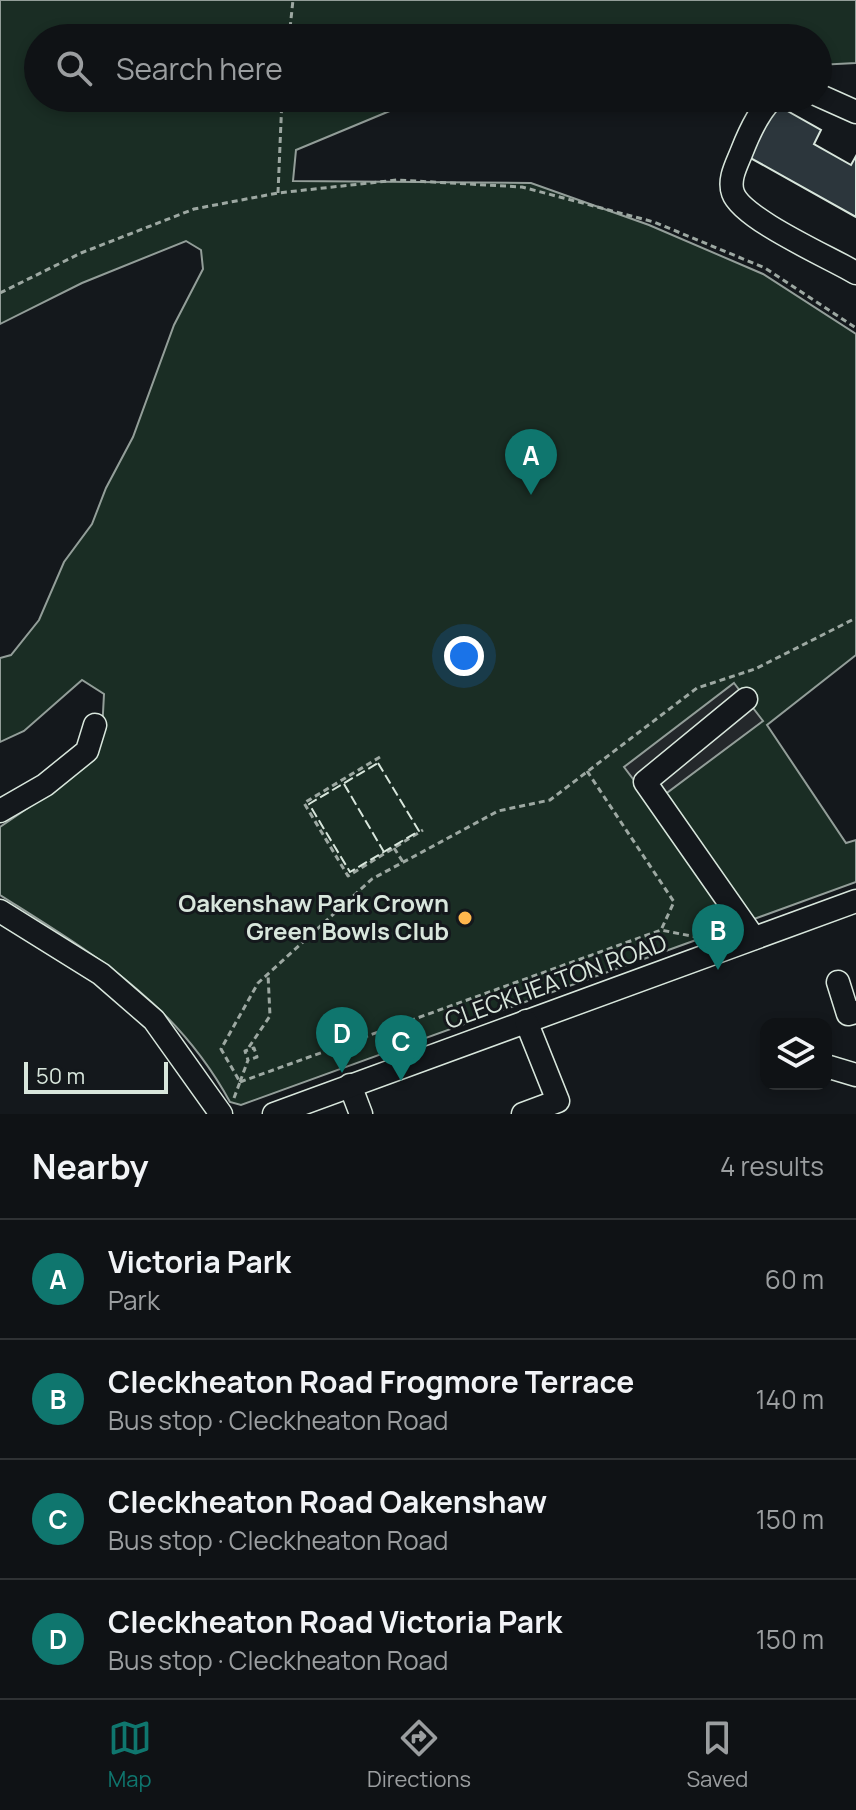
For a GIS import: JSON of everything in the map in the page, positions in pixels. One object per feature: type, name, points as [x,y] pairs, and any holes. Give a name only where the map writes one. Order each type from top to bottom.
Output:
[{"type":"street","points":[[832,101],[856,112]]},
{"type":"street","points":[[761,112],[731,179],[738,203],[756,219],[856,273]]},
{"type":"street","points":[[746,699],[645,782],[754,938]]},
{"type":"street","points":[[0,811],[45,785],[87,751],[95,725]]},
{"type":"street","name":"CLECKHEATON ROAD","points":[[274,1114],[856,901]]},
{"type":"street","points":[[1,914],[101,974],[154,1020],[227,1107]]},
{"type":"street","points":[[838,982],[848,1014],[856,1012]]},
{"type":"street","points":[[523,1114],[558,1101],[526,1021]]},
{"type":"street","points":[[832,1068],[856,1075]]},
{"type":"street","points":[[350,1085],[361,1114]]},
{"type":"path","points":[[290,24],[293,0]]},
{"type":"path","points":[[278,193],[281,112]]},
{"type":"path","points":[[0,293],[81,253],[194,209],[278,193],[397,180],[522,187],[654,222],[765,268],[856,328]]},
{"type":"path","points":[[240,1082],[221,1049],[258,983],[372,879],[498,811],[550,800],[697,688],[755,669],[856,618]]},
{"type":"path","points":[[380,757],[304,803],[348,876],[423,830]]},
{"type":"path","points":[[240,1082],[661,930],[674,902],[587,771]]},
{"type":"path","points":[[392,848],[403,862]]},
{"type":"path","points":[[227,1107],[248,1060],[245,1051],[270,1016],[268,974]]},
{"type":"path","points":[[248,1060],[253,1060],[258,1052],[249,1047]]},
{"type":"green space","points":[[0,0],[856,0],[856,63],[832,64],[832,24],[24,24],[24,112],[387,112],[296,150],[293,181],[531,183],[649,225],[763,274],[856,334],[856,655],[767,725],[846,843],[856,840],[856,882],[241,1105],[230,1102],[184,1035],[158,1008],[99,960],[0,895],[0,827],[60,786],[102,732],[104,694],[82,680],[24,731],[0,742],[0,658],[11,655],[39,620],[64,562],[92,524],[106,488],[133,437],[174,325],[203,269],[201,250],[186,241],[82,283],[0,324]]},
{"type":"shaded area","points":[[734,683],[763,721],[652,804],[624,767]]},
{"type":"building","points":[[771,112],[789,112],[821,130],[814,144],[851,165],[856,156],[856,217],[747,156]]},
{"type":"fence","points":[[378,763],[419,831],[350,872],[309,804],[378,763]]},
{"type":"fence","points":[[344,784],[384,852]]},
{"type":"place","name":"Victoria Park","points":[[531,495]]},
{"type":"place","name":"Oakenshaw Park Crown Green Bowls Club","points":[[465,918]]},
{"type":"place","name":"Cleckheaton Road Frogmore Terrace","points":[[718,970]]},
{"type":"place","name":"Cleckheaton Road Victoria Park","points":[[342,1073]]},
{"type":"place","name":"Cleckheaton Road Oakenshaw","points":[[401,1081]]}]
